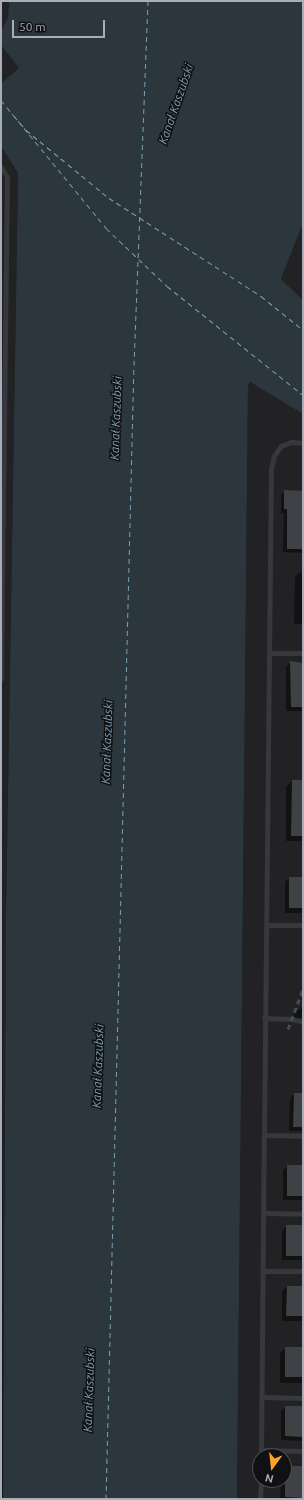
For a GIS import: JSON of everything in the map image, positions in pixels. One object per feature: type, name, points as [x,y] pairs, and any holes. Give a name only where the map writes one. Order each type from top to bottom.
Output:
[{"type":"lane","points":[[1,167],[7,177],[2,484],[1,679]]},
{"type":"lane","points":[[261,1448],[270,469],[274,456],[281,446],[291,442],[303,443]]},
{"type":"lane","points":[[269,653],[303,653]]},
{"type":"lane","points":[[267,925],[303,925]]},
{"type":"lane","points":[[264,1018],[292,1018],[303,1022]]},
{"type":"lane","points":[[264,1135],[303,1136]]},
{"type":"lane","points":[[264,1213],[303,1214]]},
{"type":"lane","points":[[263,1271],[303,1271]]},
{"type":"lane","points":[[262,1397],[303,1398]]},
{"type":"lane","points":[[292,1452],[303,1451]]},
{"type":"lane","points":[[260,1488],[260,1499]]},
{"type":"shaded area","points":[[1,1],[9,1],[8,17],[1,31]]},
{"type":"shaded area","points":[[1,45],[19,68],[1,83]]},
{"type":"shaded area","points":[[1,146],[18,173],[6,915],[3,1499]]},
{"type":"shaded area","points":[[303,223],[303,300],[281,279]]},
{"type":"shaded area","points":[[250,382],[303,414],[303,1499],[237,1499],[248,385]]},
{"type":"water","name":"Kanał Kaszubski","points":[[9,1],[303,1],[303,223],[281,279],[303,300],[303,414],[250,382],[248,385],[237,1499],[3,1499],[6,915],[18,173],[1,146],[1,83],[19,68],[1,45],[1,31],[8,17]]},
{"type":"building","points":[[284,490],[303,491],[303,549],[287,549],[287,509],[284,509]]},
{"type":"building","points":[[290,661],[303,663],[303,707],[291,707]]},
{"type":"building","points":[[292,780],[303,780],[303,836],[291,836]]},
{"type":"building","points":[[289,877],[303,877],[303,908],[289,908]]},
{"type":"building","points":[[294,1093],[303,1093],[303,1127],[293,1127]]},
{"type":"building","points":[[287,1165],[303,1165],[303,1196],[287,1196]]},
{"type":"building","points":[[286,1225],[303,1225],[303,1256],[286,1256]]},
{"type":"building","points":[[287,1286],[303,1286],[303,1316],[286,1316]]},
{"type":"building","points":[[285,1347],[303,1347],[303,1377],[285,1377]]},
{"type":"building","points":[[285,1406],[303,1406],[303,1437],[285,1436]]},
{"type":"building","points":[[292,1466],[303,1466],[303,1498],[285,1497],[285,1488],[292,1488]]},
{"type":"ferry route","points":[[106,1499],[134,365],[148,1]]},
{"type":"ferry route","points":[[1,100],[106,228],[167,286],[303,395]]},
{"type":"ferry route","points":[[14,116],[26,130],[109,198],[261,296],[303,330]]},
{"type":"railway","points":[[288,1029],[303,989]]}]
